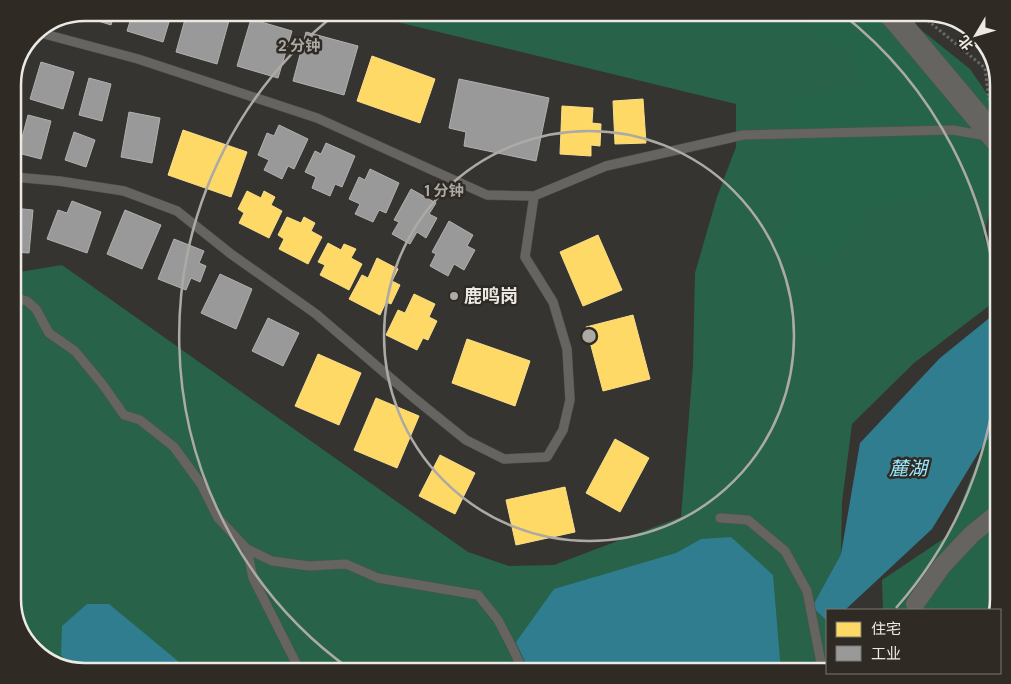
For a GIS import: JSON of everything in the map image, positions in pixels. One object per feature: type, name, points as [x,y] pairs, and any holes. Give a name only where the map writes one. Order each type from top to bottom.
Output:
[{"type":"street","points":[[897,21],[990,131]]},
{"type":"street","points":[[915,604],[942,566],[971,535],[990,520]]},
{"type":"lane","points":[[47,35],[138,59],[317,118],[487,195],[534,196],[606,166],[742,135],[953,130],[990,138]]},
{"type":"lane","points":[[21,178],[59,181],[124,191],[176,211],[231,254],[316,314],[466,440],[504,459],[546,457],[563,430],[570,400],[566,349],[553,302],[525,257],[534,196]]},
{"type":"lane","points":[[21,299],[27,301],[36,309],[49,333],[75,351],[103,385],[124,415],[140,420],[174,447],[201,484],[218,518],[247,549],[272,561],[309,566],[346,564],[378,578],[478,595],[498,620],[519,663]]},
{"type":"lane","points":[[720,518],[748,520],[785,551],[806,591],[821,663]]},
{"type":"lane","points":[[247,549],[253,578],[296,663]]},
{"type":"path","points":[[929,21],[985,68],[990,103]]},
{"type":"green space","points":[[393,21],[891,21],[990,165],[990,208],[984,237],[990,253],[990,305],[914,363],[852,424],[842,502],[841,554],[812,607],[826,620],[826,663],[85,663],[69,661],[57,656],[37,641],[26,623],[21,603],[21,272],[62,265],[468,552],[509,566],[554,565],[681,517],[693,365],[695,273],[717,197],[736,147],[736,104]]},
{"type":"green space","points":[[803,21],[910,21],[951,54],[951,60],[959,60],[970,69],[990,98],[990,207],[966,190],[874,207],[825,263],[777,248],[797,194],[789,96],[864,90],[852,55]]},
{"type":"green space","points":[[990,438],[989,609],[883,609],[882,580],[949,535],[985,442]]},
{"type":"water","name":"麓湖","points":[[990,317],[990,438],[985,442],[932,529],[846,609],[826,609],[826,620],[812,607],[841,554],[860,443],[940,358]]},
{"type":"water","points":[[731,537],[773,575],[780,663],[525,663],[516,642],[554,589],[676,553],[701,539]]},
{"type":"water","points":[[87,604],[109,604],[180,663],[85,663],[69,661],[61,655],[62,626]]},
{"type":"building: 住宅","points":[[372,56],[435,79],[420,123],[357,101]]},
{"type":"building: 住宅","points":[[643,99],[646,143],[615,144],[613,101]]},
{"type":"building: 住宅","points":[[562,106],[593,108],[592,123],[601,124],[600,146],[591,145],[591,156],[560,154]]},
{"type":"building: 住宅","points":[[183,130],[247,152],[231,197],[168,175]]},
{"type":"building: 住宅","points":[[247,191],[261,198],[264,191],[275,197],[271,205],[282,211],[269,238],[239,223],[244,213],[238,209]]},
{"type":"building: 住宅","points":[[287,217],[301,223],[304,217],[315,223],[311,231],[322,237],[308,264],[279,249],[284,239],[278,235]]},
{"type":"building: 住宅","points":[[598,235],[622,290],[583,306],[560,252]]},
{"type":"building: 住宅","points":[[328,243],[341,250],[344,244],[356,249],[351,258],[362,264],[349,290],[320,275],[325,265],[318,262]]},
{"type":"building: 住宅","points":[[377,258],[398,269],[392,281],[400,285],[391,304],[386,302],[380,315],[349,299],[362,275],[368,278]]},
{"type":"building: 住宅","points":[[414,294],[435,304],[429,317],[437,321],[428,340],[423,338],[417,350],[386,335],[398,310],[405,313]]},
{"type":"building: 住宅","points":[[633,315],[650,379],[603,391],[586,327]]},
{"type":"building: 住宅","points":[[467,339],[530,361],[515,406],[452,383]]},
{"type":"building: 住宅","points":[[318,354],[361,373],[339,425],[295,406]]},
{"type":"building: 住宅","points":[[376,398],[419,416],[397,468],[354,450]]},
{"type":"building: 住宅","points":[[615,439],[649,458],[620,512],[586,493]]},
{"type":"building: 住宅","points":[[440,455],[475,473],[455,514],[419,496]]},
{"type":"building: 住宅","points":[[565,487],[575,532],[516,545],[506,500]]},
{"type":"building: 工业","points":[[98,21],[112,21],[111,25]]},
{"type":"building: 工业","points":[[130,21],[169,21],[163,42],[127,31]]},
{"type":"building: 工业","points":[[185,21],[229,21],[217,64],[176,52]]},
{"type":"building: 工业","points":[[250,21],[258,21],[292,31],[278,78],[237,66]]},
{"type":"building: 工业","points":[[306,32],[358,46],[344,95],[293,81]]},
{"type":"building: 工业","points":[[41,62],[74,72],[63,109],[30,99]]},
{"type":"building: 工业","points":[[89,78],[111,84],[102,121],[79,115]]},
{"type":"building: 工业","points":[[459,79],[549,98],[536,161],[464,146],[466,132],[449,128]]},
{"type":"building: 工业","points":[[129,112],[160,118],[152,163],[121,157]]},
{"type":"building: 工业","points":[[28,115],[51,121],[41,159],[21,154],[21,142]]},
{"type":"building: 工业","points":[[279,125],[308,139],[294,169],[288,166],[282,179],[264,170],[269,160],[258,155],[267,133],[274,136]]},
{"type":"building: 工业","points":[[74,132],[95,140],[86,167],[65,160]]},
{"type":"building: 工业","points":[[326,143],[355,156],[342,187],[335,184],[330,196],[312,188],[316,177],[305,172],[315,151],[321,154]]},
{"type":"building: 工业","points":[[370,169],[399,183],[386,213],[379,210],[373,222],[355,214],[360,204],[349,199],[359,177],[365,180]]},
{"type":"building: 工业","points":[[411,189],[436,203],[429,214],[437,218],[426,238],[417,232],[410,244],[392,234],[399,222],[394,220]]},
{"type":"building: 工业","points":[[72,201],[101,212],[87,253],[47,239],[58,210],[67,213]]},
{"type":"building: 工业","points":[[21,209],[33,210],[29,253],[21,252]]},
{"type":"building: 工业","points":[[125,210],[161,225],[142,269],[107,254]]},
{"type":"building: 工业","points":[[449,221],[473,235],[467,246],[475,250],[464,270],[454,264],[448,276],[430,266],[436,254],[432,252]]},
{"type":"building: 工业","points":[[174,239],[204,251],[199,263],[206,266],[200,282],[191,278],[186,290],[158,279]]},
{"type":"building: 工业","points":[[220,274],[252,289],[236,329],[201,313]]},
{"type":"building: 工业","points":[[268,318],[299,333],[283,366],[252,351]]},
{"type":"place","name":"鹿鸣岗","points":[[454,296]]}]
